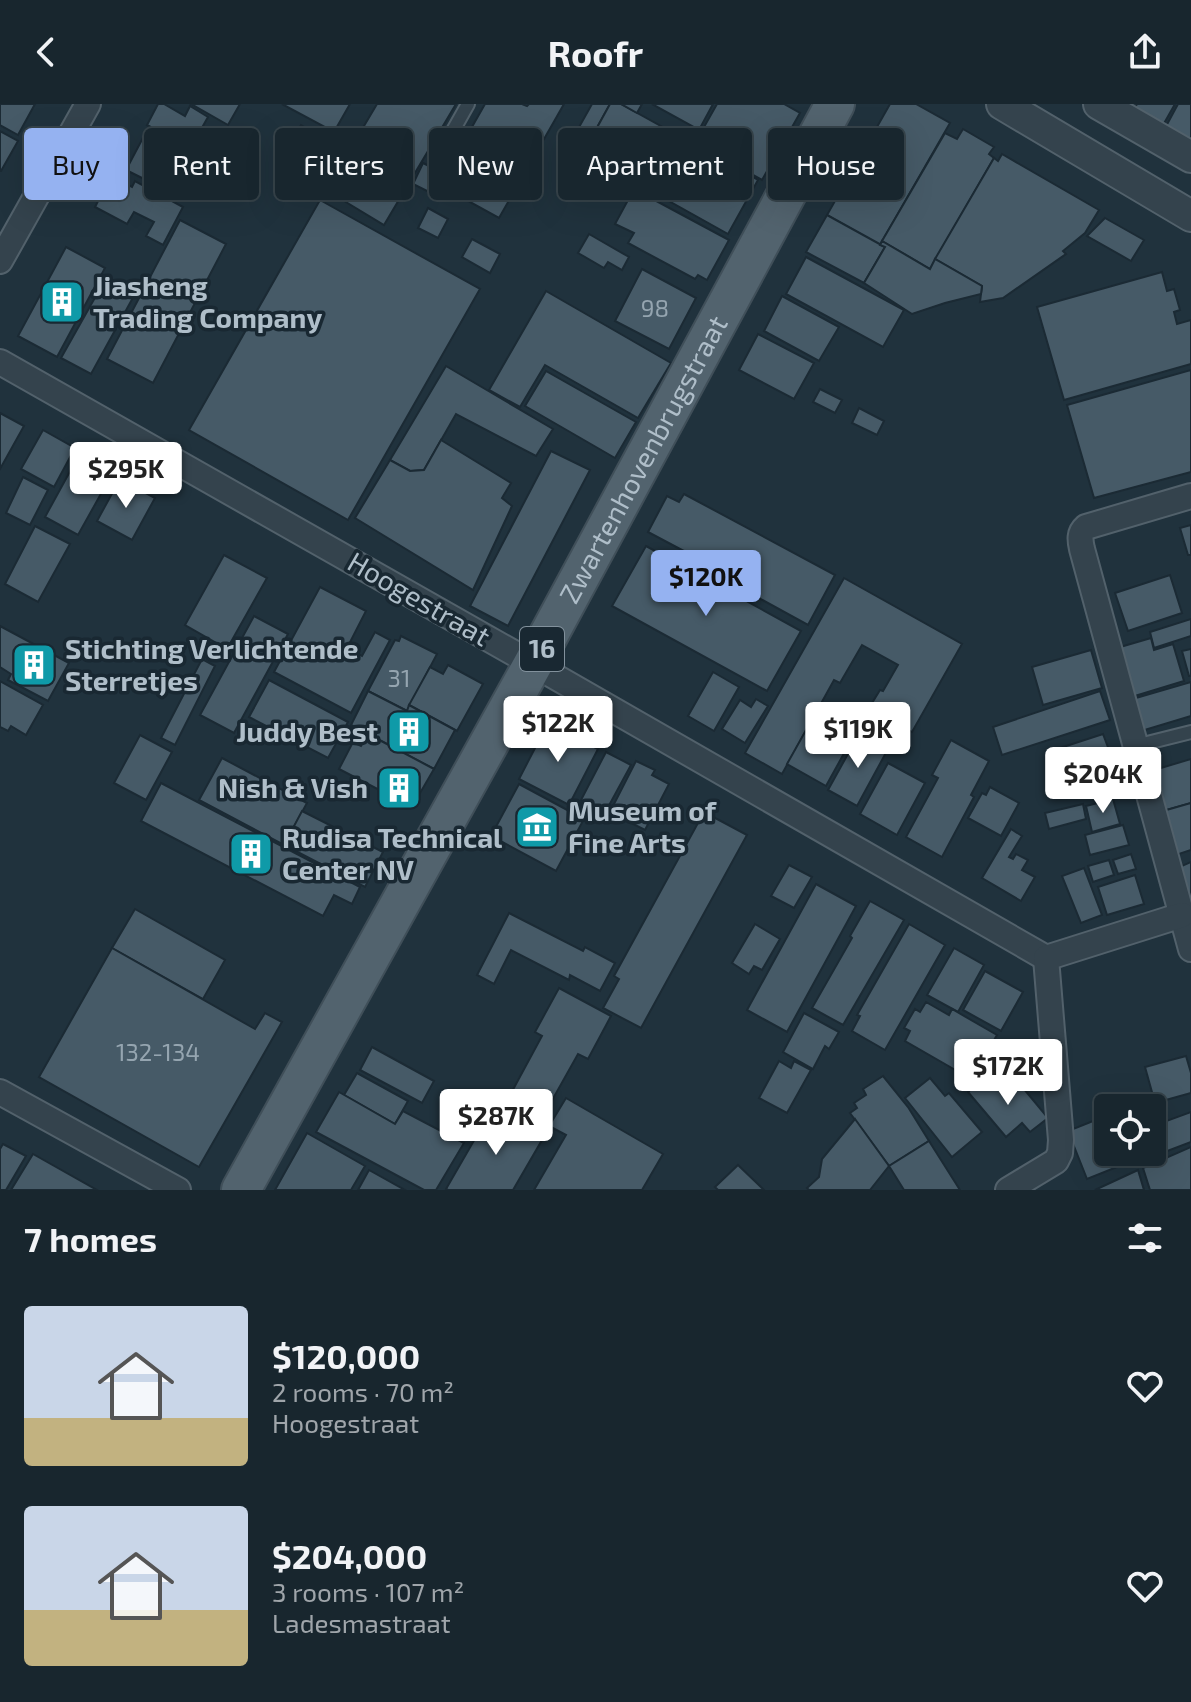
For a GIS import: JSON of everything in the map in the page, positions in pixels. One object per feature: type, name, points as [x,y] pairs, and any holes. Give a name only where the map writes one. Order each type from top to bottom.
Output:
[{"type":"main road","name":"Zwartenhovenbrugstraat","points":[[241,1190],[533,664],[835,104]]},
{"type":"street","points":[[0,261],[88,104]]},
{"type":"street","points":[[1002,104],[1191,216]]},
{"type":"street","points":[[1099,104],[1191,157]]},
{"type":"street","name":"Hoogestraat","points":[[0,362],[1046,958]]},
{"type":"street","points":[[1191,496],[1086,527],[1081,534],[1082,549],[1191,949]]},
{"type":"street","points":[[1008,1190],[1056,1161],[1060,1153],[1046,958],[1182,915]]},
{"type":"street","points":[[0,1092],[178,1190]]},
{"type":"lane","points":[[454,128],[468,104]]},
{"type":"lane","points":[[1135,746],[1191,732]]},
{"type":"building","points":[[0,104],[35,104],[18,135],[0,125]]},
{"type":"building","points":[[158,104],[164,104],[185,116],[190,106],[208,117],[202,128],[153,128],[147,125]]},
{"type":"building","points":[[191,104],[240,104],[228,125]]},
{"type":"building","points":[[282,104],[350,104],[336,128],[327,128]]},
{"type":"building","points":[[377,104],[456,104],[442,128],[429,128],[429,149],[413,176],[413,128],[363,128]]},
{"type":"building","points":[[485,104],[564,104],[542,143],[542,128],[471,128]]},
{"type":"building","points":[[592,104],[610,104],[597,128],[579,128]]},
{"type":"building","points":[[610,104],[621,104],[664,128],[597,128]]},
{"type":"building","points":[[621,104],[642,104],[637,113]]},
{"type":"building","points":[[652,104],[713,104],[700,128]]},
{"type":"building","points":[[717,104],[784,104],[800,113],[791,128],[768,128],[768,169],[762,180],[752,174],[752,128],[703,128]]},
{"type":"building","points":[[890,104],[916,104],[950,123],[880,245],[827,215],[836,200],[904,200],[904,128],[876,128]]},
{"type":"building","points":[[1137,104],[1175,104],[1158,134],[1129,118]]},
{"type":"building","points":[[1178,104],[1191,104],[1191,145],[1164,130]]},
{"type":"building","points":[[963,129],[994,147],[989,154],[994,158],[930,269],[882,241],[945,133],[957,139]]},
{"type":"building","points":[[0,131],[18,141],[1,171],[0,171]]},
{"type":"building","points":[[144,136],[144,179],[128,171]]},
{"type":"building","points":[[1002,154],[1099,210],[1085,233],[1063,251],[1066,254],[1003,298],[980,302],[982,286],[935,259],[994,158],[998,161]]},
{"type":"building","points":[[423,163],[429,166],[429,192],[413,184]]},
{"type":"building","points":[[752,177],[758,180],[752,191]]},
{"type":"building","points":[[135,181],[144,186],[144,200],[170,200],[183,207],[163,245],[146,236],[154,222],[134,212],[127,224],[95,207],[99,200],[128,200],[128,185],[132,187]]},
{"type":"building","points":[[320,200],[480,289],[348,520],[189,430]]},
{"type":"building","points":[[343,200],[399,200],[384,225]]},
{"type":"building","points":[[466,200],[509,200],[499,218]]},
{"type":"building","points":[[628,200],[654,200],[729,240],[707,280],[698,275],[695,279],[628,243],[634,233],[615,224]]},
{"type":"building","points":[[667,200],[747,200],[728,234]]},
{"type":"building","points":[[428,208],[448,219],[438,238],[418,228]]},
{"type":"building","points":[[827,215],[885,247],[864,283],[806,252]]},
{"type":"building","points":[[1105,218],[1144,240],[1131,261],[1087,236]]},
{"type":"building","points":[[180,220],[226,244],[153,383],[107,359]]},
{"type":"building","points":[[589,234],[629,257],[622,270],[608,262],[604,268],[578,253]]},
{"type":"building","points":[[472,239],[500,254],[490,273],[462,257]]},
{"type":"building","points":[[882,241],[930,269],[935,259],[982,286],[981,294],[912,314],[864,283],[885,247],[880,245]]},
{"type":"building","name":"Jiasheng Trading Company","points":[[66,247],[105,268],[57,357],[18,336]]},
{"type":"building","points":[[806,257],[904,310],[883,347],[786,294]]},
{"type":"building","points":[[642,269],[696,298],[669,349],[615,321]]},
{"type":"building","points":[[1162,272],[1167,291],[1174,289],[1180,310],[1174,312],[1177,324],[1191,320],[1191,364],[1064,400],[1037,307]]},
{"type":"building","points":[[106,278],[135,294],[91,374],[61,358]]},
{"type":"building","points":[[546,291],[671,363],[638,418],[545,365],[520,407],[489,390]]},
{"type":"building","points":[[782,296],[839,327],[819,361],[764,331]]},
{"type":"building","points":[[758,334],[814,363],[794,399],[739,370]]},
{"type":"building","points":[[446,366],[553,429],[536,456],[456,414],[424,470],[410,471],[390,460]]},
{"type":"building","points":[[1191,370],[1191,472],[1094,498],[1067,405]]},
{"type":"building","points":[[546,371],[636,422],[615,458],[525,406]]},
{"type":"building","points":[[820,389],[842,400],[835,413],[813,402]]},
{"type":"building","points":[[859,408],[884,421],[877,435],[852,423]]},
{"type":"building","points":[[0,413],[24,426],[0,469]]},
{"type":"building","points":[[43,430],[75,448],[54,487],[21,469]]},
{"type":"building","points":[[441,440],[511,483],[502,498],[512,506],[473,590],[355,518],[390,460],[410,471],[424,470]]},
{"type":"building","points":[[551,451],[590,470],[508,626],[470,606]]},
{"type":"building","points":[[79,455],[112,474],[78,535],[45,517]]},
{"type":"building","points":[[23,477],[48,490],[30,525],[6,513]]},
{"type":"building","points":[[120,479],[155,498],[132,540],[97,521]]},
{"type":"building","points":[[684,494],[835,575],[808,625],[726,580],[729,575],[648,532],[667,496],[679,502]]},
{"type":"building","points":[[1191,525],[1191,555],[1188,555],[1180,528]]},
{"type":"building","points":[[35,526],[70,544],[38,602],[5,584]]},
{"type":"building","points":[[646,546],[801,631],[767,691],[612,606]]},
{"type":"building","points":[[224,555],[267,578],[227,649],[185,625]]},
{"type":"building","points":[[1170,575],[1182,613],[1128,631],[1115,593]]},
{"type":"building","points":[[844,578],[962,644],[912,732],[869,708],[898,665],[862,645],[840,683],[834,680],[782,774],[745,753]]},
{"type":"building","points":[[320,587],[366,611],[347,648],[362,656],[375,632],[390,640],[351,713],[274,672]]},
{"type":"building","points":[[254,616],[288,634],[234,733],[200,715]]},
{"type":"building","points":[[1191,619],[1191,636],[1154,648],[1150,632]]},
{"type":"building","name":"Stichting Verlichtende Sterretjes","points":[[0,626],[69,663],[48,701],[8,680],[11,674],[0,667]]},
{"type":"building","points":[[401,636],[437,654],[407,711],[368,691],[395,640],[399,641]]},
{"type":"building","points":[[1151,638],[1154,650],[1173,644],[1184,681],[1125,699],[1110,650]]},
{"type":"building","points":[[1191,649],[1191,676],[1189,676],[1182,651]]},
{"type":"building","points":[[1091,650],[1102,688],[1043,705],[1032,667]]},
{"type":"building","points":[[202,659],[215,666],[175,745],[161,738]]},
{"type":"building","points":[[448,665],[483,684],[457,731],[409,705],[430,667],[443,674]]},
{"type":"building","points":[[713,672],[739,687],[714,731],[688,716]]},
{"type":"building","points":[[269,680],[348,722],[328,758],[249,717]]},
{"type":"building","points":[[0,681],[43,705],[26,735],[11,726],[8,731],[0,727]]},
{"type":"building","points":[[1191,682],[1191,716],[1138,732],[1129,700]]},
{"type":"building","name":"Juddy Best","points":[[368,691],[407,711],[409,705],[455,730],[434,769],[351,725]]},
{"type":"building","points":[[1100,691],[1110,720],[1002,755],[993,727]]},
{"type":"building","points":[[756,699],[768,706],[745,743],[722,729],[740,700],[751,707]]},
{"type":"building","points":[[819,707],[858,728],[826,786],[787,764]]},
{"type":"building","points":[[548,723],[598,749],[569,805],[519,779]]},
{"type":"building","name":"Nish & Vish","points":[[368,734],[434,769],[412,807],[339,769],[353,742],[361,746]]},
{"type":"building","points":[[859,734],[888,749],[857,806],[828,790]]},
{"type":"building","points":[[1103,734],[1112,758],[1065,773],[1057,749]]},
{"type":"building","points":[[140,735],[172,752],[146,800],[114,783]]},
{"type":"building","points":[[951,740],[989,761],[942,857],[906,837],[938,778],[932,775]]},
{"type":"building","points":[[606,752],[631,765],[600,822],[587,815],[592,806],[581,800]]},
{"type":"building","points":[[222,758],[307,803],[284,845],[199,800]]},
{"type":"building","points":[[1191,759],[1191,803],[1156,813],[1144,773]]},
{"type":"building","points":[[636,761],[655,770],[652,775],[669,784],[645,830],[625,820],[628,814],[613,806]]},
{"type":"building","points":[[888,763],[925,783],[897,835],[860,814]]},
{"type":"building","name":"Rudisa Technical Center NV","points":[[161,783],[360,887],[352,904],[334,895],[323,916],[141,821]]},
{"type":"building","name":"Museum of Fine Arts","points":[[519,784],[584,819],[556,871],[491,836]]},
{"type":"building","points":[[990,787],[1019,803],[1001,836],[968,818],[982,793],[986,795]]},
{"type":"building","points":[[1113,799],[1120,824],[1092,832],[1086,806]]},
{"type":"building","points":[[1191,803],[1191,850],[1167,858],[1156,813]]},
{"type":"building","points":[[1083,804],[1086,819],[1049,829],[1045,813]]},
{"type":"building","points":[[302,811],[383,852],[365,887],[284,845]]},
{"type":"building","points":[[704,812],[747,835],[641,1028],[603,1008],[619,979],[614,976]]},
{"type":"building","points":[[1123,825],[1129,845],[1090,855],[1085,835]]},
{"type":"building","points":[[1011,829],[1022,836],[1009,857],[1013,859],[1016,854],[1028,860],[1022,870],[1035,877],[1021,901],[982,878]]},
{"type":"building","points":[[1131,854],[1136,869],[1118,874],[1113,860]]},
{"type":"building","points":[[1109,860],[1114,875],[1093,882],[1088,866]]},
{"type":"building","points":[[1191,862],[1191,892],[1188,894],[1177,868]]},
{"type":"building","points":[[789,865],[812,877],[794,908],[771,896]]},
{"type":"building","points":[[1084,868],[1102,915],[1081,923],[1062,876]]},
{"type":"building","points":[[1135,875],[1144,904],[1107,915],[1098,887]]},
{"type":"building","points":[[816,884],[856,906],[787,1032],[747,1010]]},
{"type":"building","points":[[870,901],[904,920],[843,1025],[812,1008]]},
{"type":"building","points":[[135,909],[225,960],[203,999],[112,948]]},
{"type":"building","points":[[509,913],[583,951],[585,947],[615,963],[600,991],[570,975],[569,980],[511,950],[494,984],[477,975]]},
{"type":"building","points":[[755,924],[780,939],[762,970],[754,966],[749,974],[732,963]]},
{"type":"building","points":[[909,924],[945,945],[885,1050],[852,1031],[860,1016],[857,1015]]},
{"type":"building","points":[[112,948],[255,1029],[265,1013],[282,1022],[199,1167],[39,1077]]},
{"type":"building","points":[[954,948],[984,965],[958,1012],[927,995]]},
{"type":"building","points":[[985,971],[1023,992],[1001,1031],[963,1010]]},
{"type":"building","points":[[559,988],[611,1016],[588,1059],[578,1054],[536,1129],[502,1110],[542,1036],[535,1032]]},
{"type":"building","points":[[926,1002],[949,1015],[952,1009],[997,1035],[971,1079],[905,1041],[910,1031],[904,1028],[915,1009],[920,1012]]},
{"type":"building","points":[[804,1013],[839,1032],[829,1049],[825,1046],[813,1069],[783,1052]]},
{"type":"building","points":[[372,1047],[434,1081],[422,1103],[360,1070]]},
{"type":"building","points":[[1186,1056],[1191,1073],[1191,1093],[1166,1100],[1166,1094],[1152,1094],[1145,1067]]},
{"type":"building","points":[[779,1061],[791,1068],[794,1061],[811,1070],[787,1113],[759,1098]]},
{"type":"building","points":[[357,1073],[408,1101],[395,1124],[344,1095]]},
{"type":"building","points":[[988,1075],[1004,1095],[1019,1083],[1048,1118],[1030,1132],[1022,1123],[1006,1137],[968,1092]]},
{"type":"building","points":[[883,1076],[908,1107],[929,1141],[889,1166],[850,1113],[857,1108],[854,1103],[866,1095],[863,1089]]},
{"type":"building","points":[[930,1078],[945,1096],[949,1093],[982,1132],[952,1157],[905,1098]]},
{"type":"building","points":[[339,1092],[395,1124],[403,1111],[464,1143],[436,1190],[424,1190],[316,1132]]},
{"type":"building","points":[[566,1098],[663,1154],[642,1190],[534,1190],[566,1135],[549,1126]]},
{"type":"building","points":[[491,1111],[542,1140],[513,1190],[446,1189]]},
{"type":"building","points":[[1191,1112],[1191,1142],[1166,1152],[1166,1121]]},
{"type":"building","points":[[855,1119],[889,1166],[870,1190],[809,1190],[807,1188],[819,1177],[822,1159]]},
{"type":"building","points":[[1094,1121],[1094,1166],[1120,1166],[1087,1179],[1068,1131]]},
{"type":"building","points":[[307,1133],[365,1166],[351,1190],[275,1190]]},
{"type":"building","points":[[929,1141],[960,1190],[904,1190],[889,1166]]},
{"type":"building","points":[[3,1144],[26,1156],[6,1190],[0,1190],[0,1149]]},
{"type":"building","points":[[1191,1147],[1191,1190],[1150,1190],[1143,1168],[1166,1166],[1166,1158]]},
{"type":"building","points":[[33,1154],[97,1190],[11,1190]]},
{"type":"building","points":[[738,1165],[764,1190],[718,1190],[715,1187]]},
{"type":"building","points":[[369,1170],[405,1190],[358,1190]]},
{"type":"building","points":[[1138,1170],[1144,1190],[1095,1190]]},
{"type":"place","name":"Jiasheng Trading Company","points":[[62,302]]},
{"type":"place","name":"Stichting Verlichtende Sterretjes","points":[[34,665]]},
{"type":"place","name":"Juddy Best","points":[[409,732]]},
{"type":"place","name":"Nish & Vish","points":[[399,788]]},
{"type":"place","name":"Museum of Fine Arts","points":[[537,827]]},
{"type":"place","name":"Rudisa Technical Center NV","points":[[251,854]]}]
